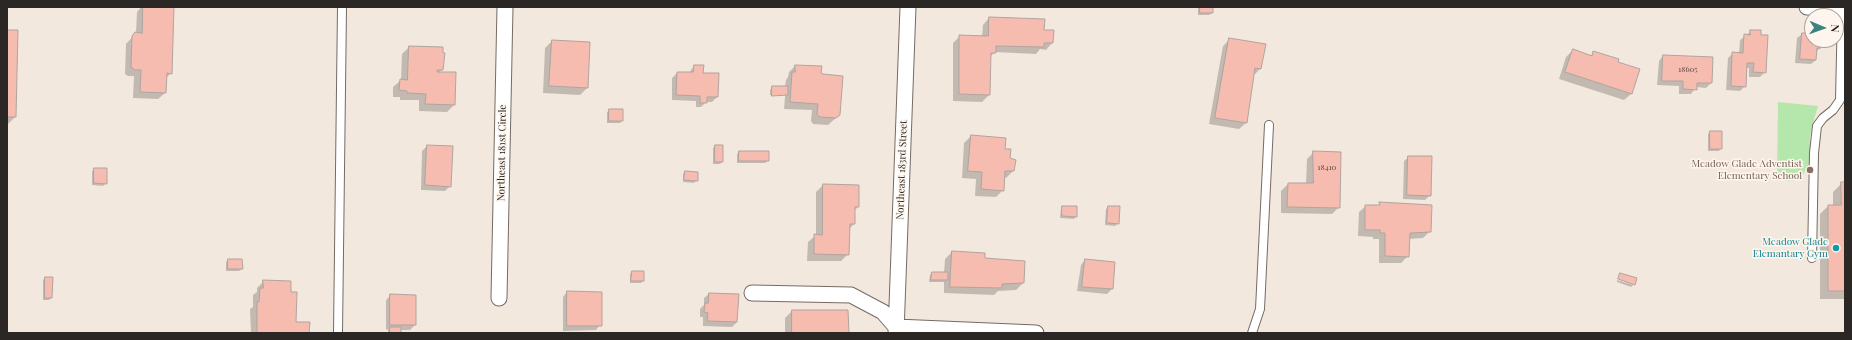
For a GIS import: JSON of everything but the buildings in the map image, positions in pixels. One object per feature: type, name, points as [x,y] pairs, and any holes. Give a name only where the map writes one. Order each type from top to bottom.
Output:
[{"type":"street","name":"Northeast 181st Circle","points":[[499,298],[505,7]]},
{"type":"street","name":"Northeast 183rd Street","points":[[896,330],[908,7]]},
{"type":"street","points":[[1807,7],[1826,8]]},
{"type":"street","points":[[752,293],[851,295],[883,312],[896,330],[1036,333]]},
{"type":"lane","points":[[338,333],[342,7]]},
{"type":"lane","points":[[1812,258],[1814,153],[1817,126],[1823,118],[1833,110],[1840,100],[1842,48]]},
{"type":"lane","points":[[1252,333],[1260,309],[1269,125]]},
{"type":"green space","points":[[1778,102],[1818,106],[1810,136],[1809,164],[1799,178],[1789,181],[1777,178]]},
{"type":"place","name":"Meadow Glade Adventist Elementary School","points":[[1810,170]]},
{"type":"place","name":"Meadow Glade Elemantary Gym","points":[[1836,248]]}]
